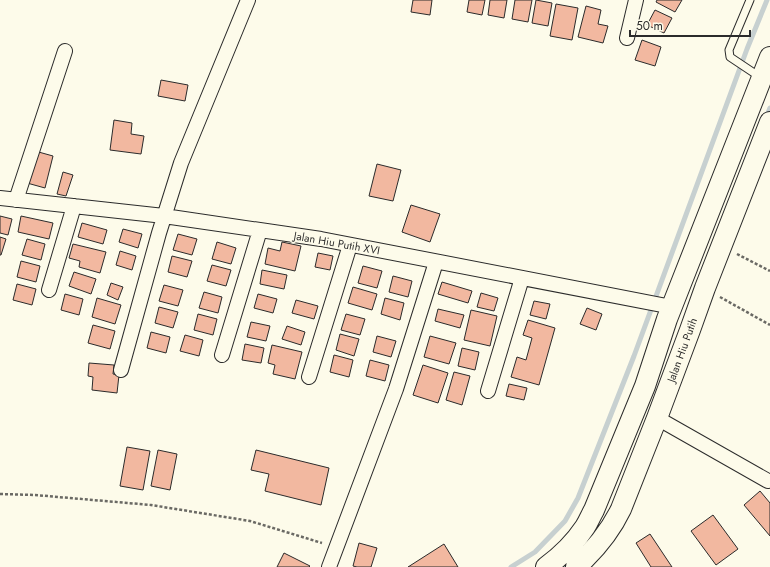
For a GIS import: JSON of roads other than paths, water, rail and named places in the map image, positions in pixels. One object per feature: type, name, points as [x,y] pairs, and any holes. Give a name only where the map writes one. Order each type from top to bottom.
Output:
[{"type":"street","points":[[121,370],[180,163],[248,0]]},
{"type":"street","points":[[627,38],[636,0]]},
{"type":"street","points":[[16,200],[65,50]]},
{"type":"street","name":"Jalan Hiu Putih","points":[[546,567],[578,538],[586,525],[602,491],[645,386],[672,307],[770,57]]},
{"type":"street","name":"Jalan Hiu Putih","points":[[576,567],[599,544],[615,521],[657,418],[721,246],[770,122]]},
{"type":"street","name":"Jalan Hiu Putih XVI","points":[[0,198],[164,216],[321,239],[672,307]]},
{"type":"street","points":[[49,290],[74,206]]},
{"type":"street","points":[[222,355],[260,230]]},
{"type":"street","points":[[309,377],[350,245]]},
{"type":"street","points":[[329,567],[396,389],[436,262]]},
{"type":"street","points":[[488,391],[522,278]]},
{"type":"street","points":[[645,386],[665,396]]},
{"type":"street","points":[[657,418],[768,481]]},
{"type":"lane","points":[[750,0],[729,50],[730,57],[762,78]]},
{"type":"waterway","points":[[511,567],[535,552],[565,521],[578,498],[634,356],[747,49],[767,0]]},
{"type":"waterway","points":[[766,118],[770,108]]},
{"type":"waterway","points":[[563,567],[572,561]]}]
